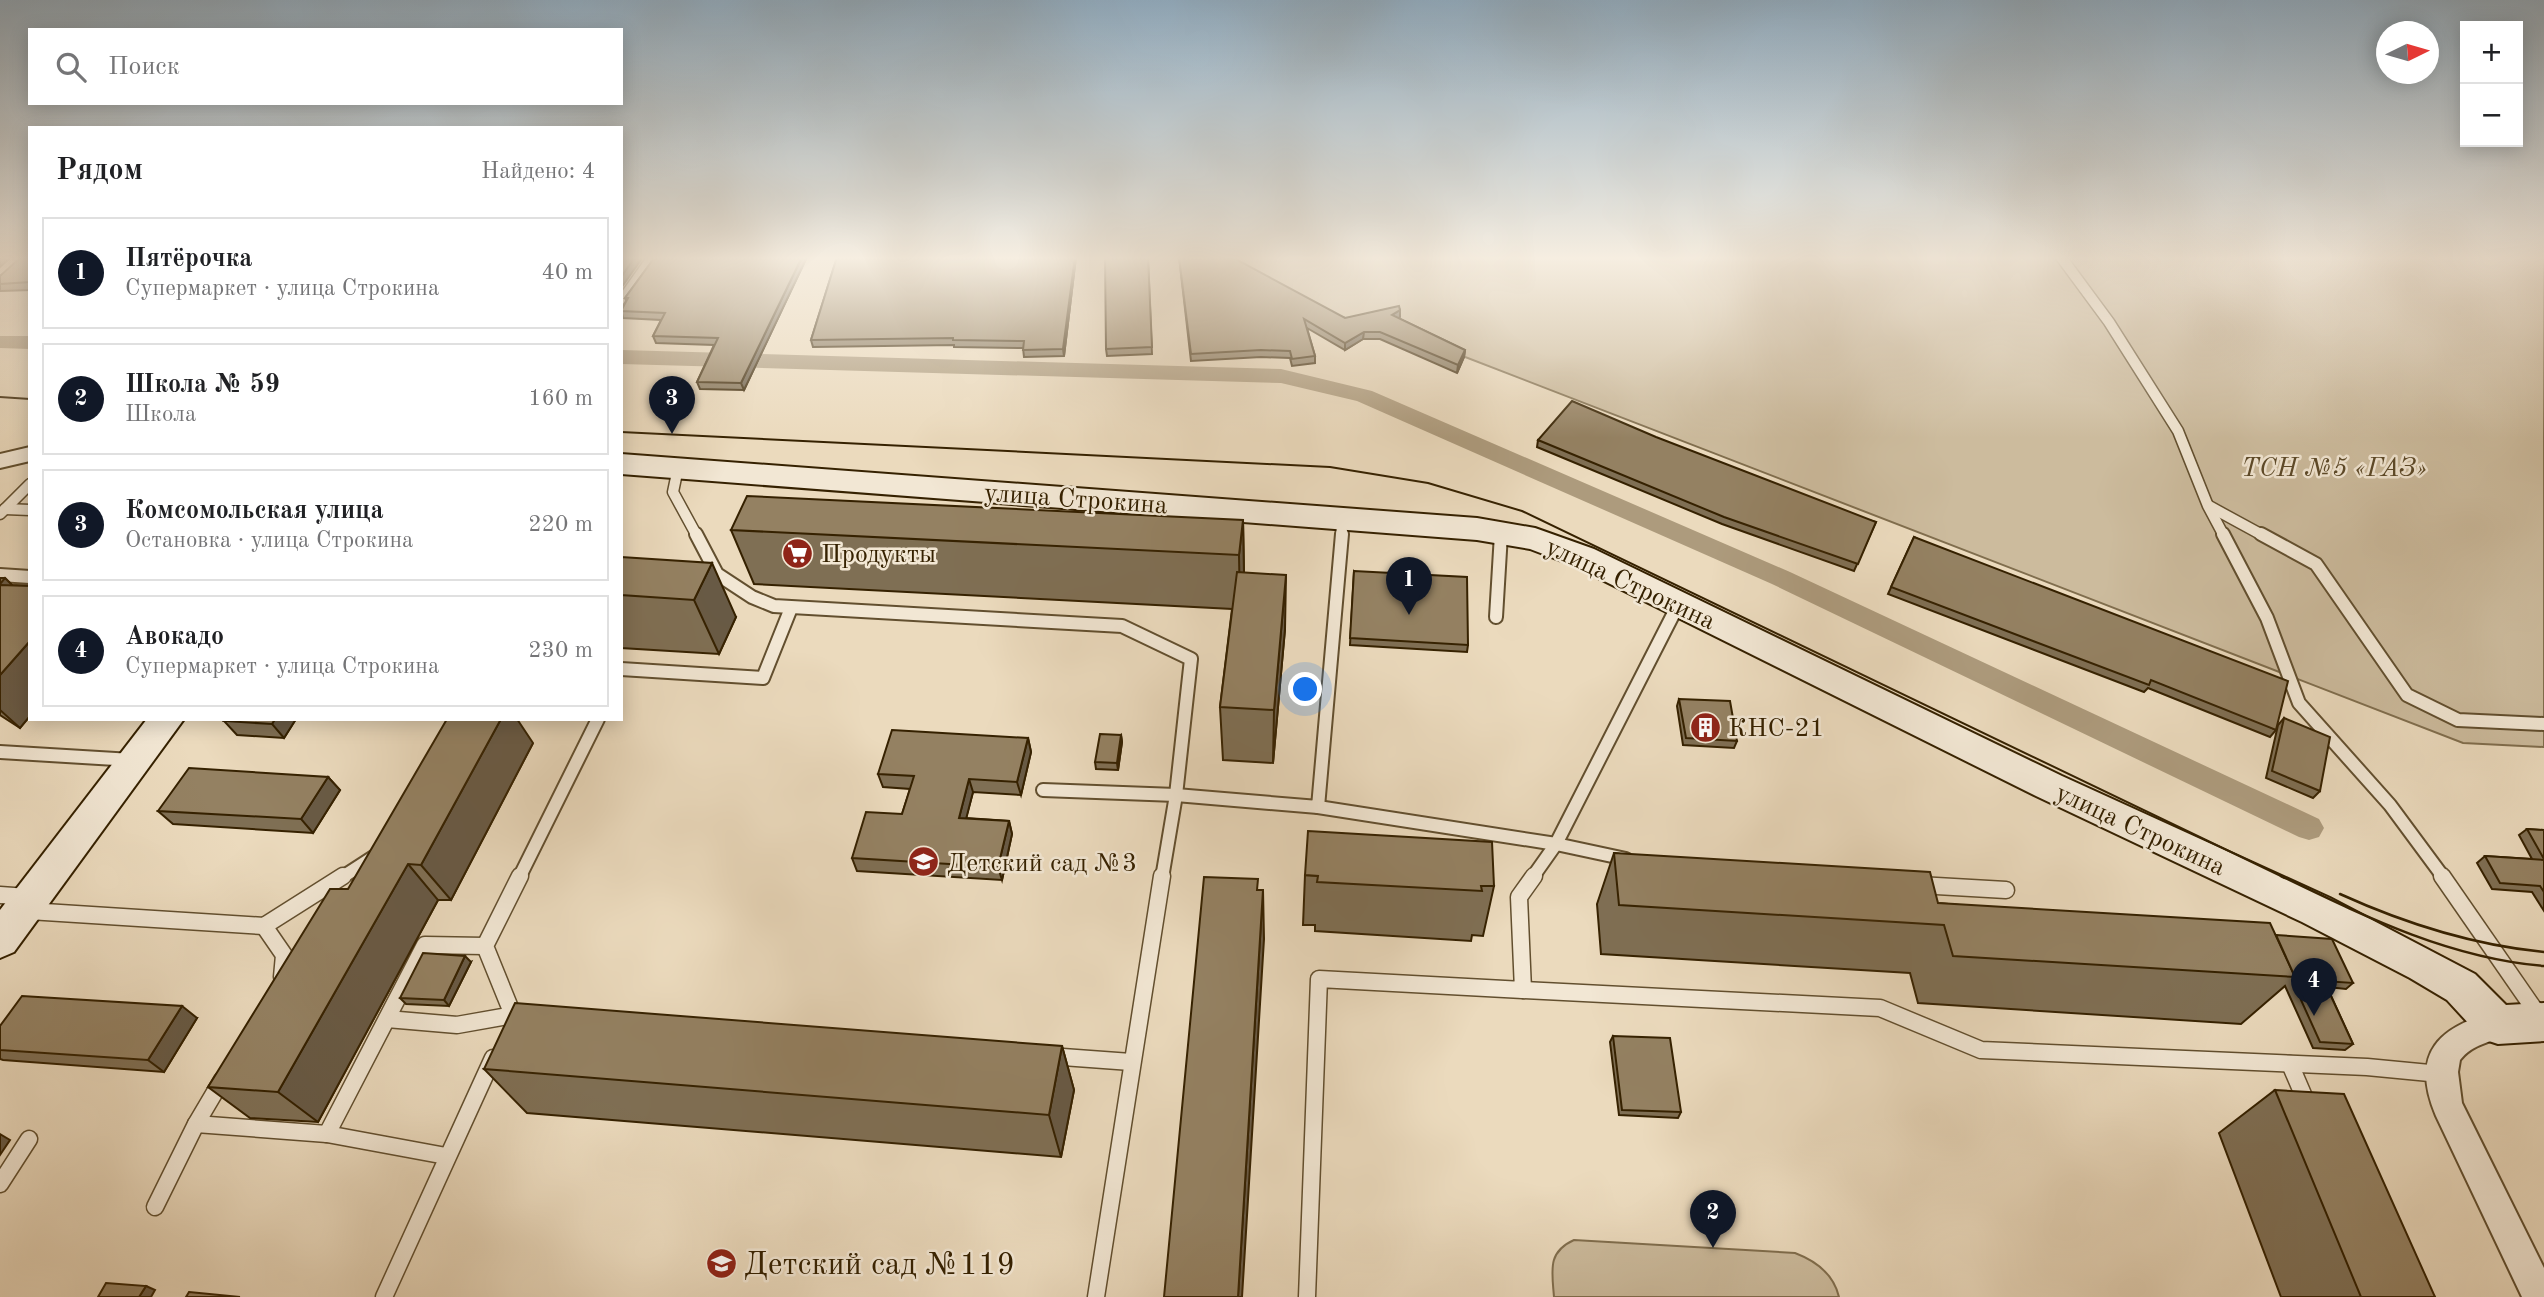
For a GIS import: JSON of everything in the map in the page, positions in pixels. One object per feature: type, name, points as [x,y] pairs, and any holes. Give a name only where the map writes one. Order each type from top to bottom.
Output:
[{"type":"street","points":[[0,461],[28,454]]},
{"type":"street","name":"улица Строкина","points":[[623,464],[1343,517],[1501,531],[1535,539],[1583,557],[2049,786],[2316,910],[2461,987],[2498,1025]]},
{"type":"street","points":[[0,940],[18,901],[165,721]]},
{"type":"street","points":[[2540,1297],[2447,1105],[2440,1074],[2446,1055],[2454,1043],[2472,1031],[2498,1025],[2543,1022]]},
{"type":"lane","points":[[2106,318],[2178,431],[2208,506],[2267,618],[2299,703],[2390,805],[2472,916],[2543,1022]]},
{"type":"lane","points":[[678,468],[673,492],[717,573],[752,597],[774,606],[1122,626],[1191,659],[1176,795],[1131,1062],[1096,1297]]},
{"type":"lane","points":[[2,512],[28,486]]},
{"type":"lane","points":[[2208,506],[2316,564],[2407,695],[2458,720],[2544,724]]},
{"type":"lane","points":[[2,512],[28,510]]},
{"type":"lane","points":[[1318,807],[1343,517]]},
{"type":"lane","points":[[1496,617],[1501,531]]},
{"type":"lane","points":[[0,575],[28,577]]},
{"type":"lane","points":[[1523,990],[1519,897],[1556,844],[1679,603]]},
{"type":"lane","points":[[623,670],[762,678],[791,608]]},
{"type":"lane","points":[[485,946],[597,721]]},
{"type":"lane","points":[[0,752],[136,760]]},
{"type":"lane","points":[[1043,790],[1176,795],[1318,807],[1556,844],[1636,862]]},
{"type":"lane","points":[[18,901],[264,926],[384,850]]},
{"type":"lane","points":[[1910,885],[2006,890]]},
{"type":"lane","points":[[264,926],[282,945],[286,957],[285,970],[278,987]]},
{"type":"lane","points":[[327,1134],[425,945],[485,946]]},
{"type":"lane","points":[[485,946],[520,1016]]},
{"type":"lane","points":[[1307,1297],[1319,979],[1880,1008],[1981,1050],[2290,1064],[2440,1074]]},
{"type":"lane","points":[[387,1019],[457,1025],[520,1016]]},
{"type":"lane","points":[[384,1297],[446,1156],[520,1016]]},
{"type":"lane","points":[[1035,1055],[1131,1062]]},
{"type":"lane","points":[[2290,1064],[2316,1125]]},
{"type":"lane","points":[[155,1207],[196,1124],[230,1067]]},
{"type":"lane","points":[[196,1124],[327,1134],[446,1156]]},
{"type":"lane","points":[[0,1184],[29,1139]]},
{"type":"green space","name":"ТСН №5 «ГАЗ»","points":[[1330,318],[2544,318],[2544,747],[2463,743],[1460,355],[1345,326]]},
{"type":"green space","points":[[1574,1240],[1795,1253],[1823,1270],[1833,1282],[1839,1297],[1554,1297],[1552,1271],[1555,1256]]},
{"type":"building","points":[[663,318],[773,318],[741,383],[697,382],[718,338],[653,336]]},
{"type":"building","points":[[818,318],[1067,318],[1063,349],[1023,350],[1024,341],[953,338],[811,340]]},
{"type":"building","points":[[1106,318],[1151,318],[1152,347],[1106,349]]},
{"type":"building","points":[[1186,318],[1397,318],[1465,350],[1458,365],[1380,332],[1364,332],[1345,343],[1304,319],[1315,356],[1292,359],[1290,351],[1261,350],[1191,354]]},
{"type":"building","points":[[1572,401],[1656,437],[1876,522],[1858,564],[1724,517],[1538,440]]},
{"type":"building","points":[[747,496],[1243,520],[1239,555],[731,530]]},
{"type":"building","points":[[1914,537],[2288,681],[2276,730],[2151,680],[2149,685],[1891,587]]},
{"type":"building","points":[[623,557],[712,563],[694,600],[623,595]]},
{"type":"building","points":[[1354,571],[1467,577],[1468,645],[1350,638]]},
{"type":"building","points":[[1237,572],[1286,575],[1274,710],[1220,707]]},
{"type":"building","points":[[0,585],[28,586],[28,643],[0,675]]},
{"type":"building","name":"КНС-21","points":[[1679,699],[1730,701],[1737,741],[1686,738]]},
{"type":"building","points":[[2284,718],[2330,737],[2320,791],[2272,771]]},
{"type":"building","points":[[224,721],[274,721],[272,724]]},
{"type":"building","points":[[446,721],[500,721],[421,865],[408,864],[278,1092],[208,1087],[330,889],[348,889]]},
{"type":"building","points":[[892,730],[1028,738],[1017,782],[969,779],[959,818],[1009,821],[998,867],[852,858],[866,812],[902,814],[914,776],[878,774]]},
{"type":"building","points":[[1100,734],[1121,735],[1117,763],[1095,762]]},
{"type":"building","points":[[189,768],[328,777],[301,819],[158,811]]},
{"type":"building","points":[[2527,829],[2544,830],[2544,859]]},
{"type":"building","points":[[1308,831],[1492,842],[1494,886],[1481,886],[1482,891],[1317,882],[1318,876],[1305,875]]},
{"type":"building","points":[[1614,853],[1930,872],[1938,903],[2270,923],[2295,977],[1953,956],[1944,925],[1619,905]]},
{"type":"building","points":[[2485,856],[2544,860],[2544,892],[2540,886],[2500,883]]},
{"type":"building","points":[[1204,877],[1258,879],[1257,890],[1263,890],[1238,1297],[1164,1297]]},
{"type":"building","points":[[2276,935],[2332,939],[2353,983],[2324,981],[2353,1044],[2320,1042],[2292,980],[2295,977]]},
{"type":"building","points":[[423,953],[465,956],[444,1000],[400,998]]},
{"type":"building","points":[[22,996],[182,1006],[148,1060],[0,1050],[0,1026]]},
{"type":"building","points":[[515,1003],[1062,1046],[1049,1115],[484,1069]]},
{"type":"building","points":[[1613,1036],[1670,1038],[1681,1112],[1622,1110]]},
{"type":"building","points":[[2275,1090],[2344,1094],[2435,1297],[2361,1297]]},
{"type":"building","points":[[106,1283],[146,1286],[139,1297],[98,1297]]},
{"type":"building","points":[[189,1292],[240,1297],[186,1297]]},
{"type":"waterway","points":[[0,342],[28,343]]},
{"type":"waterway","points":[[623,357],[1281,376],[1364,396],[1781,578],[2309,828]]},
{"type":"tram line","points":[[0,397],[28,399]]},
{"type":"tram line","points":[[623,432],[1330,467],[1428,483],[1522,511],[2285,878]]},
{"type":"tram line","points":[[2281,876],[2377,920],[2441,945],[2509,962],[2544,966]]},
{"type":"tram line","points":[[2340,894],[2440,932],[2491,944],[2544,952]]},
{"type":"place","name":"Комсомольская улица","points":[[672,434]]},
{"type":"place","name":"Продукты","points":[[798,553]]},
{"type":"place","name":"Пятёрочка","points":[[1409,615]]},
{"type":"place","name":"КНС-21","points":[[1705,727]]},
{"type":"place","name":"Детский сад №3","points":[[924,862]]},
{"type":"place","name":"Авокадо","points":[[2314,1016]]},
{"type":"place","name":"Школа № 59","points":[[1713,1248]]},
{"type":"place","name":"Детский сад №119","points":[[721,1263]]}]
